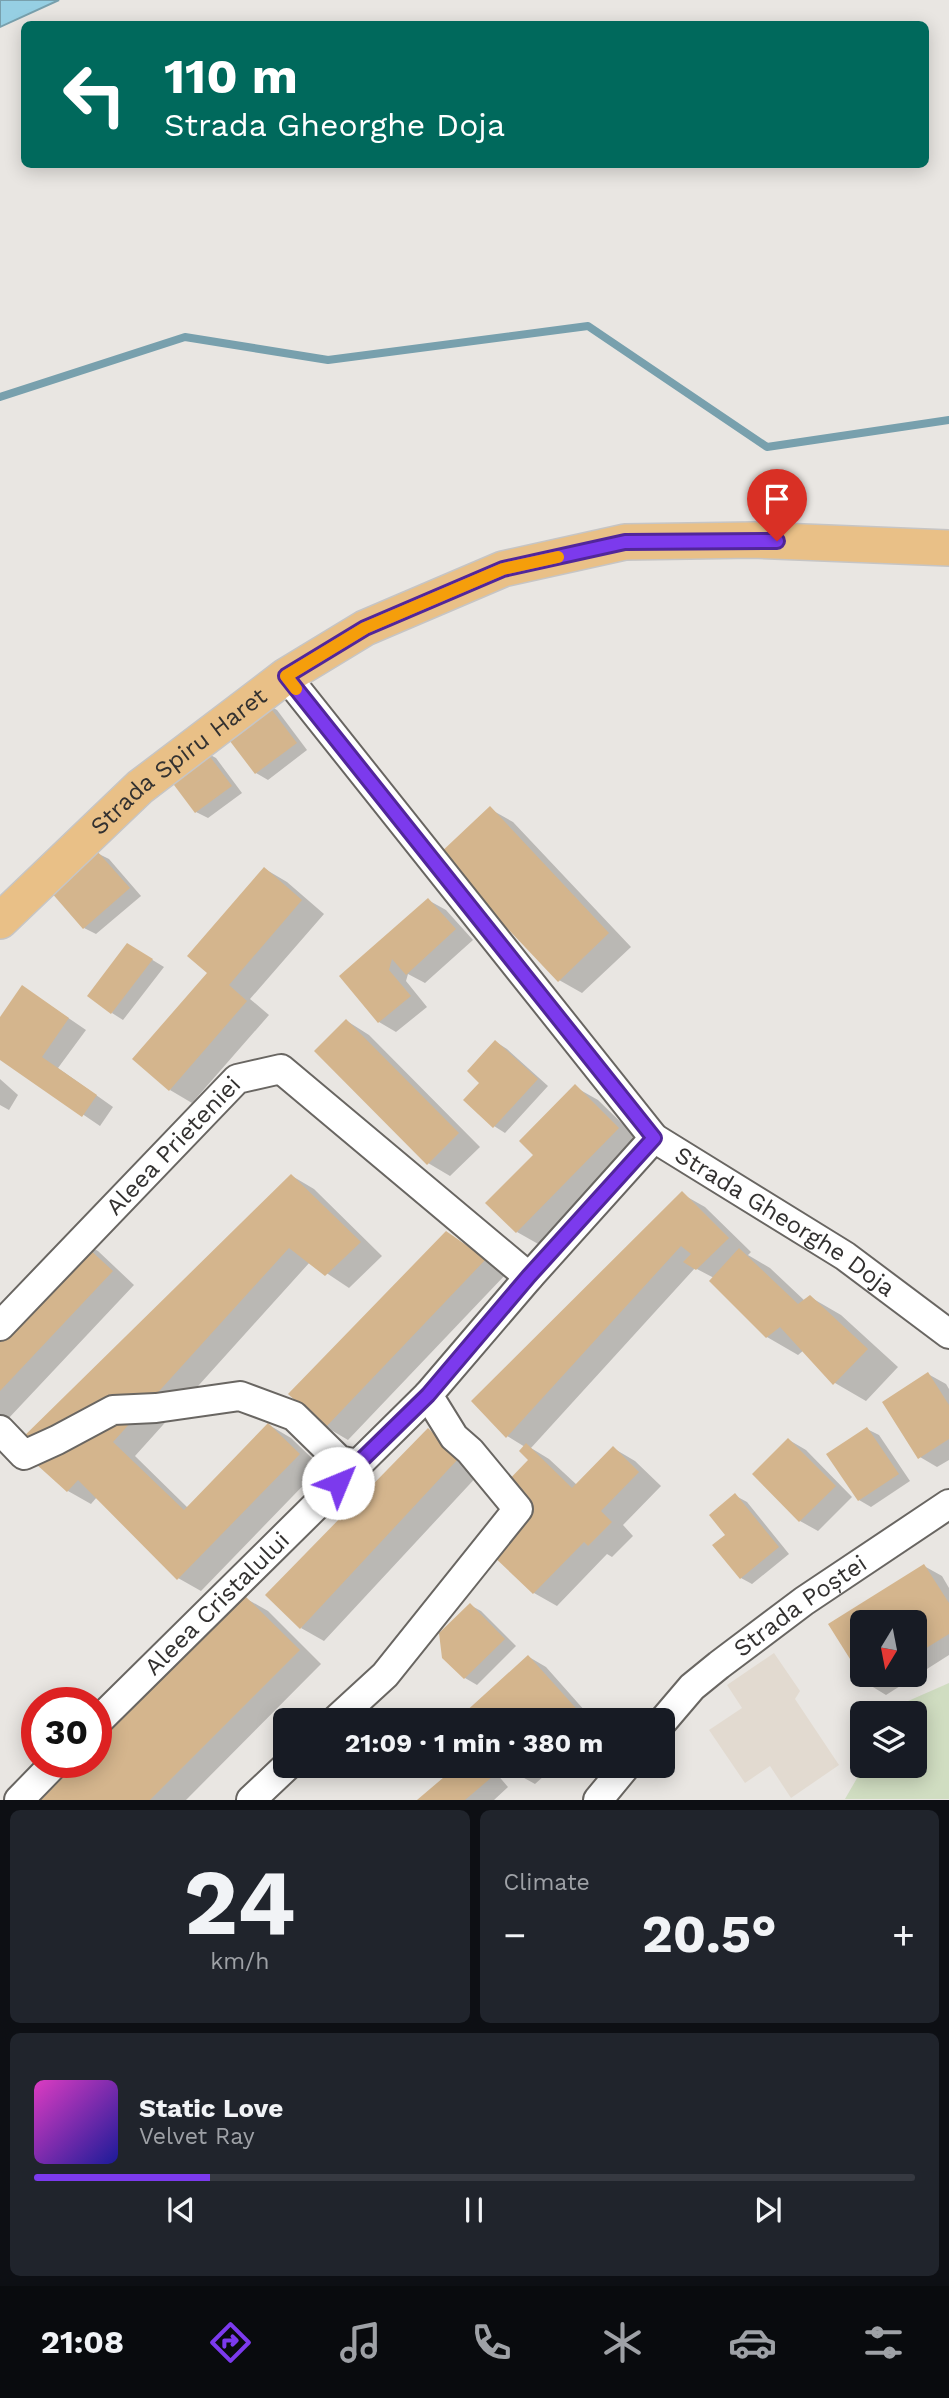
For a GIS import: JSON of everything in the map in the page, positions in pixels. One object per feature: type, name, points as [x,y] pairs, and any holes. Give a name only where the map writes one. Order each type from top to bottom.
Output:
[{"type":"main road","name":"Strada Spiru Haret","points":[[0,921],[140,787],[286,676],[365,628],[503,569],[625,542],[753,540],[949,548]]},
{"type":"street","name":"Strada Gheorghe Doja","points":[[286,676],[654,1138],[845,1256],[949,1334]]},
{"type":"street","name":"Aleea Prieteniei","points":[[0,1326],[237,1079],[281,1069],[529,1276]]},
{"type":"street","name":"Aleea Cristalului","points":[[112,1707],[428,1395],[529,1276],[654,1138]]},
{"type":"street","points":[[349,1708],[385,1675],[518,1509],[470,1451],[454,1437],[428,1395]]},
{"type":"street","points":[[0,1430],[24,1455],[113,1410],[156,1408],[240,1396],[294,1416],[339,1460],[357,1464]]},
{"type":"street","name":"Strada Poștei","points":[[674,1708],[692,1687],[804,1601],[949,1504]]},
{"type":"street","points":[[19,1800],[41,1778]]},
{"type":"street","points":[[251,1800],[274,1778]]},
{"type":"street","points":[[597,1800],[616,1778]]},
{"type":"shaded area","points":[[774,1653],[800,1691],[795,1699],[839,1765],[791,1798],[770,1766],[745,1783],[709,1730],[742,1708],[727,1685]]},
{"type":"green space","points":[[949,1683],[949,1799],[845,1799],[857,1778],[927,1778],[927,1701],[908,1701]]},
{"type":"water","points":[[0,0],[59,0],[0,27]]},
{"type":"building","points":[[265,701],[297,743],[255,774],[223,732]]},
{"type":"building","points":[[205,750],[232,786],[195,813],[168,777]]},
{"type":"building","points":[[490,806],[609,933],[558,982],[438,855]]},
{"type":"building","points":[[97,851],[130,888],[83,929],[50,891]]},
{"type":"building","points":[[264,867],[302,900],[229,985],[247,1001],[169,1091],[132,1059],[207,973],[187,956]]},
{"type":"building","points":[[428,898],[456,929],[406,975],[392,959],[389,970],[411,996],[378,1023],[339,976]]},
{"type":"building","points":[[127,943],[153,959],[111,1014],[87,996]]},
{"type":"building","points":[[22,985],[69,1018],[42,1057],[97,1095],[82,1117],[0,1060],[0,1017]]},
{"type":"building","points":[[346,1019],[459,1133],[427,1165],[314,1051]]},
{"type":"building","points":[[495,1040],[538,1079],[493,1128],[463,1100],[479,1083],[467,1071]]},
{"type":"building","points":[[575,1084],[619,1128],[516,1233],[485,1203],[533,1155],[519,1141]]},
{"type":"building","points":[[291,1174],[361,1242],[325,1276],[289,1248],[113,1442],[184,1510],[268,1423],[300,1454],[177,1580],[78,1480],[67,1492],[15,1445]]},
{"type":"building","points":[[682,1191],[729,1238],[696,1270],[683,1262],[691,1254],[681,1246],[506,1438],[471,1401]]},
{"type":"building","points":[[446,1231],[486,1259],[325,1428],[288,1394]]},
{"type":"building","points":[[75,1236],[113,1271],[0,1391],[0,1315]]},
{"type":"building","points":[[739,1248],[798,1304],[810,1295],[868,1349],[833,1385],[780,1327],[766,1338],[709,1281]]},
{"type":"building","points":[[928,1372],[949,1405],[949,1439],[918,1459],[882,1402]]},
{"type":"building","points":[[867,1427],[899,1474],[858,1501],[826,1454]]},
{"type":"building","points":[[428,1428],[459,1458],[300,1629],[265,1595]]},
{"type":"building","points":[[788,1438],[836,1486],[799,1522],[752,1474]]},
{"type":"building","points":[[526,1443],[572,1488],[613,1446],[639,1472],[601,1511],[612,1522],[588,1546],[584,1542],[533,1594],[490,1553],[531,1511],[504,1485],[528,1460],[519,1451]]},
{"type":"building","points":[[735,1493],[779,1547],[740,1579],[712,1545],[725,1535],[709,1515]]},
{"type":"building","points":[[924,1564],[949,1603],[949,1634],[928,1647],[928,1610],[850,1610]]},
{"type":"building","points":[[245,1596],[300,1650],[150,1800],[41,1800],[62,1778],[112,1778],[112,1728]]},
{"type":"building","points":[[470,1603],[505,1639],[464,1679],[442,1658],[439,1633]]},
{"type":"building","points":[[850,1610],[850,1659],[828,1624]]},
{"type":"building","points":[[528,1655],[576,1708],[470,1708]]},
{"type":"building","points":[[443,1778],[491,1778],[465,1800],[417,1800]]},
{"type":"waterway","points":[[0,397],[185,337],[328,360],[588,326],[767,447],[949,420]]},
{"type":"slow traffic","points":[[296,689],[286,676],[365,628],[503,569],[558,557]]},
{"type":"route","points":[[338,1483],[428,1395],[529,1276],[654,1138],[286,676],[365,628],[503,569],[625,542],[777,541]]}]
